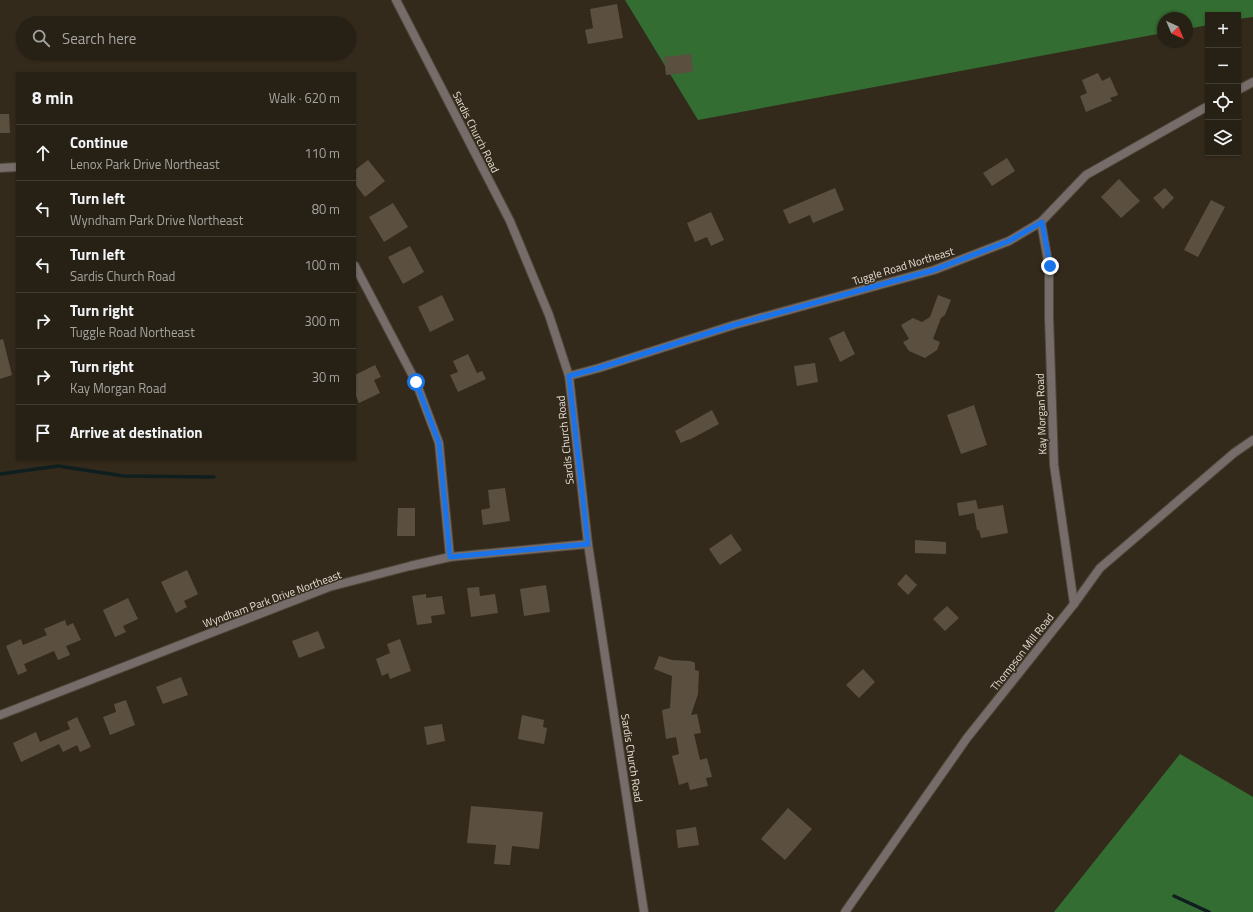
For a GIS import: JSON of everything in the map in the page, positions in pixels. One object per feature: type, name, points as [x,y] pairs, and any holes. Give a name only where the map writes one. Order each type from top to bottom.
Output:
[{"type":"street","name":"Sardis Church Road","points":[[396,0],[510,221],[549,315],[569,376],[588,544],[644,912]]},
{"type":"street","points":[[1241,88],[1253,82]]},
{"type":"street","name":"Tuggle Road Northeast","points":[[569,376],[599,368],[734,325],[934,270],[1009,241],[1042,222],[1086,175],[1205,108]]},
{"type":"street","points":[[0,168],[16,166]]},
{"type":"street","name":"Kay Morgan Road","points":[[1042,222],[1050,266],[1049,317],[1054,465],[1074,604]]},
{"type":"street","points":[[356,268],[416,382],[439,443],[450,557]]},
{"type":"street","name":"Thompson Mill Road","points":[[845,912],[967,738],[1074,604],[1100,568],[1234,453],[1253,440]]},
{"type":"street","name":"Wyndham Park Drive Northeast","points":[[0,715],[329,587],[450,557],[588,544]]},
{"type":"green space","points":[[625,0],[1253,0],[1253,17],[1241,19],[1241,12],[1205,12],[1205,26],[1193,28],[1193,12],[1157,12],[1157,34],[698,120]]},
{"type":"green space","points":[[1180,754],[1253,797],[1253,912],[1054,912]]},
{"type":"building","points":[[617,4],[623,38],[588,44],[585,30],[593,28],[590,9]]},
{"type":"building","points":[[691,54],[693,72],[666,75],[664,57]]},
{"type":"building","points":[[1098,73],[1102,81],[1110,77],[1118,95],[1110,98],[1112,101],[1086,112],[1080,96],[1087,93],[1082,80]]},
{"type":"building","points":[[0,114],[9,114],[10,133],[0,133]]},
{"type":"building","points":[[1007,158],[1015,171],[992,186],[983,173]]},
{"type":"building","points":[[368,160],[385,181],[365,197],[356,185],[356,169]]},
{"type":"building","points":[[1119,179],[1140,201],[1121,218],[1101,197]]},
{"type":"building","points":[[835,188],[844,210],[813,223],[810,215],[789,224],[783,210]]},
{"type":"building","points":[[1165,188],[1174,198],[1163,209],[1153,198]]},
{"type":"building","points":[[1211,200],[1225,207],[1198,257],[1184,250]]},
{"type":"building","points":[[393,203],[408,227],[384,242],[369,217]]},
{"type":"building","points":[[711,212],[724,240],[711,246],[707,237],[695,242],[687,223]]},
{"type":"building","points":[[410,246],[424,272],[403,284],[388,257]]},
{"type":"building","points":[[442,295],[454,320],[430,332],[418,307]]},
{"type":"building","points":[[938,295],[951,300],[945,315],[941,318],[933,339],[940,342],[937,350],[925,358],[909,351],[903,342],[909,339],[901,325],[913,318],[922,322],[930,317]]},
{"type":"building","points":[[844,331],[855,354],[840,362],[829,338]]},
{"type":"building","points":[[3,339],[12,375],[0,379],[0,340]]},
{"type":"building","points":[[468,354],[477,373],[482,371],[486,379],[458,392],[450,375],[458,372],[453,361]]},
{"type":"building","points":[[815,363],[818,382],[797,386],[794,366]]},
{"type":"building","points":[[375,365],[381,377],[374,380],[380,393],[359,403],[356,396],[356,374]]},
{"type":"building","points":[[974,405],[987,445],[961,454],[947,415]]},
{"type":"building","points":[[712,410],[719,424],[681,443],[675,431]]},
{"type":"building","points":[[505,488],[510,521],[483,525],[481,510],[490,508],[488,490]]},
{"type":"building","points":[[976,500],[978,509],[1003,505],[1008,533],[981,538],[979,530],[977,530],[974,513],[959,516],[957,503]]},
{"type":"building","points":[[398,508],[415,508],[415,536],[397,536]]},
{"type":"building","points":[[731,534],[742,550],[720,565],[709,549]]},
{"type":"building","points":[[915,540],[946,542],[946,554],[915,553]]},
{"type":"building","points":[[187,570],[198,594],[184,601],[187,607],[176,613],[161,582]]},
{"type":"building","points":[[906,574],[917,585],[908,595],[897,584]]},
{"type":"building","points":[[546,585],[550,612],[524,616],[520,589]]},
{"type":"building","points":[[479,587],[480,596],[495,594],[498,613],[471,617],[467,588]]},
{"type":"building","points":[[426,594],[426,598],[442,596],[445,614],[431,616],[432,623],[417,625],[412,596]]},
{"type":"building","points":[[128,598],[138,619],[123,626],[126,632],[115,637],[103,610]]},
{"type":"building","points":[[947,606],[959,618],[945,631],[933,619]]},
{"type":"building","points":[[65,620],[67,626],[73,623],[81,640],[66,646],[70,655],[58,660],[54,651],[24,664],[27,671],[18,675],[6,646],[21,639],[23,645],[47,635],[44,629]]},
{"type":"building","points":[[318,631],[325,648],[299,658],[292,641]]},
{"type":"building","points":[[400,639],[411,671],[390,679],[388,673],[382,676],[376,659],[390,653],[387,644]]},
{"type":"building","points":[[659,656],[672,660],[691,661],[695,663],[695,670],[699,671],[698,694],[691,715],[697,714],[701,733],[694,734],[700,760],[707,758],[712,777],[706,778],[708,786],[690,790],[688,782],[679,785],[672,756],[679,754],[676,737],[666,739],[662,710],[670,708],[672,676],[654,669]]},
{"type":"building","points":[[863,669],[875,682],[859,698],[846,685]]},
{"type":"building","points":[[181,677],[188,695],[163,704],[156,687]]},
{"type":"building","points":[[126,700],[135,725],[110,735],[103,717],[116,712],[114,704]]},
{"type":"building","points":[[522,715],[544,720],[543,727],[547,728],[544,744],[518,739]]},
{"type":"building","points":[[77,717],[91,747],[80,752],[77,745],[63,752],[59,744],[21,762],[13,743],[36,732],[40,742],[70,729],[67,722]]},
{"type":"building","points":[[442,724],[445,741],[427,745],[424,727]]},
{"type":"building","points":[[471,806],[543,812],[539,849],[512,846],[510,865],[494,864],[496,845],[467,843]]},
{"type":"building","points":[[788,808],[812,829],[785,860],[761,839]]},
{"type":"building","points":[[696,827],[699,845],[678,848],[676,830]]},
{"type":"waterway","points":[[0,474],[58,466],[124,476],[214,477]]},
{"type":"waterway","points":[[1174,896],[1209,912]]},
{"type":"route","points":[[416,382],[439,443],[450,557],[588,544],[569,376],[599,368],[734,325],[934,270],[1009,241],[1042,222],[1050,266]]}]
